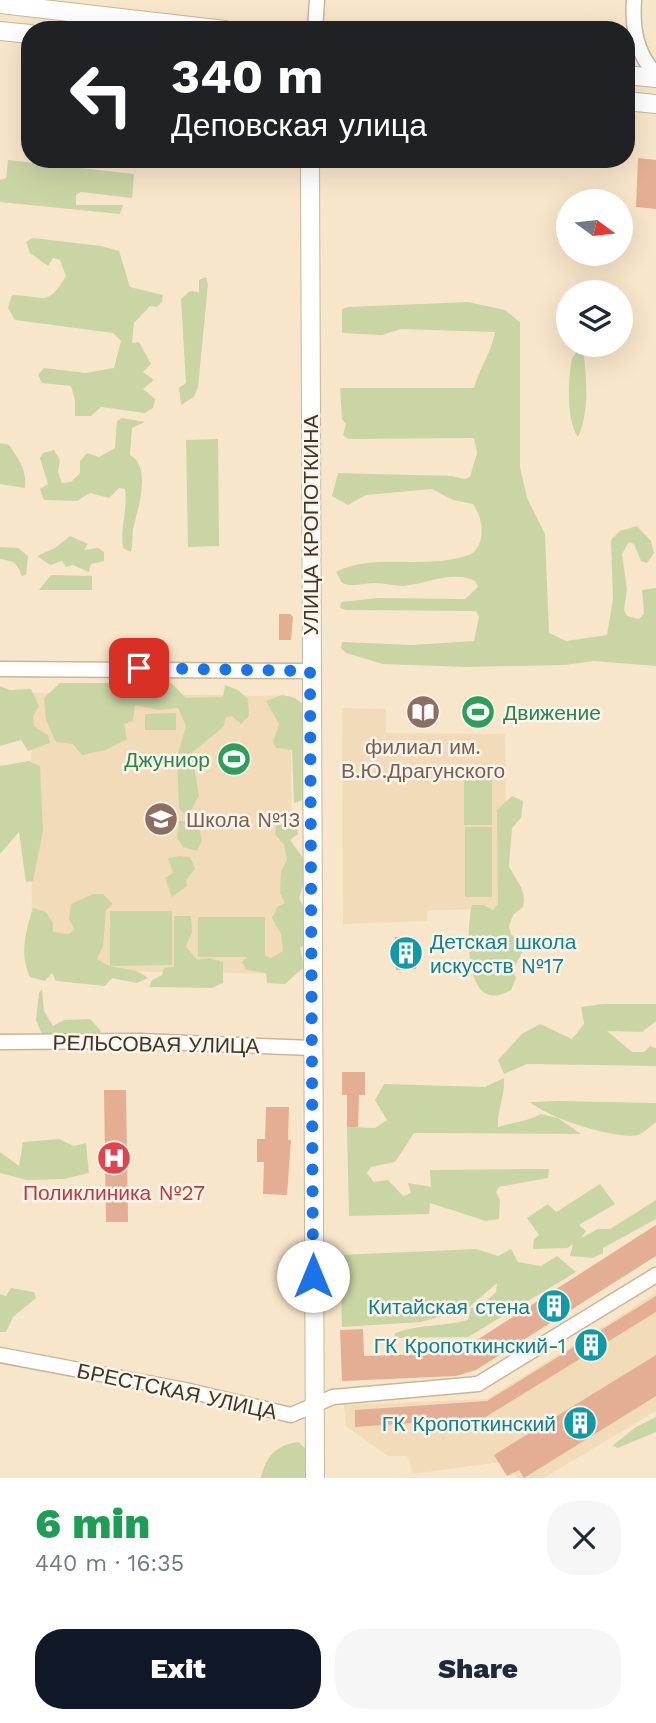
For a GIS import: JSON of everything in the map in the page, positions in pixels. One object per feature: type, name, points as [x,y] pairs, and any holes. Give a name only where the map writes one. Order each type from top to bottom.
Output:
[{"type":"main road","points":[[0,4],[147,21]]},
{"type":"main road","points":[[0,31],[21,33]]},
{"type":"main road","points":[[635,75],[656,76]]},
{"type":"main road","points":[[635,102],[656,104]]},
{"type":"main road","name":"УЛИЦА КРОПОТКИНА","points":[[310,168],[315,1478]]},
{"type":"street","points":[[316,21],[317,0]]},
{"type":"street","points":[[630,21],[634,0]]},
{"type":"street","points":[[635,42],[643,61],[656,76]]},
{"type":"street","points":[[0,668],[310,671]]},
{"type":"street","name":"РЕЛЬСОВАЯ УЛИЦА","points":[[0,1042],[140,1041],[312,1048]]},
{"type":"street","name":"БРЕСТСКАЯ УЛИЦА","points":[[0,1355],[184,1390],[291,1415],[333,1396],[478,1384],[656,1275]]},
{"type":"shaded area","name":"Школа №13","points":[[31,693],[291,696],[292,974],[32,970]]},
{"type":"shaded area","points":[[342,708],[386,709],[386,733],[505,734],[507,909],[435,910],[427,911],[427,921],[343,924]]},
{"type":"shaded area","points":[[656,1293],[656,1411],[544,1478],[517,1478],[508,1461],[413,1474],[407,1456],[388,1456],[346,1426],[344,1405],[487,1399]]},
{"type":"green space","points":[[8,160],[21,161],[21,168],[80,168],[134,174],[132,198],[81,192],[76,195],[76,205],[123,205],[120,214],[0,202],[0,180],[6,178]]},
{"type":"green space","points":[[33,238],[101,246],[119,251],[130,287],[163,295],[162,302],[157,307],[150,306],[134,323],[132,343],[139,342],[151,364],[143,372],[154,380],[143,389],[155,399],[153,408],[145,413],[101,407],[91,416],[75,416],[75,400],[71,386],[42,383],[38,375],[44,368],[86,373],[114,368],[121,341],[113,333],[15,320],[8,308],[12,295],[49,297],[66,276],[60,260],[53,258],[48,266],[30,253],[26,242]]},
{"type":"green space","points":[[206,277],[208,285],[198,387],[194,397],[181,405],[179,388],[186,383],[181,299],[190,291],[199,292],[199,280]]},
{"type":"green space","points":[[468,302],[505,310],[520,322],[520,467],[527,498],[545,534],[549,633],[566,641],[607,635],[613,599],[611,540],[620,531],[637,526],[651,541],[654,553],[647,563],[641,561],[634,544],[629,542],[622,554],[627,589],[624,610],[627,616],[639,619],[644,614],[642,590],[656,588],[656,666],[594,661],[565,665],[465,667],[383,664],[346,653],[341,648],[342,642],[412,645],[474,641],[479,617],[476,611],[340,608],[341,602],[378,598],[465,599],[478,587],[475,581],[457,577],[403,586],[375,583],[350,585],[342,583],[336,572],[367,563],[437,561],[471,554],[479,544],[482,530],[473,504],[453,500],[432,489],[366,495],[348,505],[332,496],[338,473],[451,476],[464,479],[470,477],[477,453],[474,438],[348,439],[343,435],[346,424],[342,419],[340,388],[474,388],[495,332],[401,329],[382,335],[342,333],[342,309],[348,307]]},
{"type":"green space","points":[[584,357],[586,380],[586,404],[578,437],[570,410],[572,359]]},
{"type":"green space","points":[[122,418],[145,422],[132,428],[130,455],[137,461],[140,469],[142,489],[131,552],[123,548],[125,489],[119,488],[109,498],[90,493],[77,501],[44,500],[40,489],[48,484],[40,458],[43,453],[54,450],[60,460],[58,472],[62,483],[71,482],[80,473],[80,461],[87,453],[99,457],[115,448],[117,421]]},
{"type":"green space","points":[[218,439],[219,546],[188,547],[186,440]]},
{"type":"green space","points":[[0,443],[9,445],[19,460],[25,476],[25,488],[0,484]]},
{"type":"green space","points":[[70,536],[88,544],[84,550],[98,548],[104,552],[104,561],[91,564],[89,572],[73,565],[66,567],[62,561],[50,565],[37,556],[55,548]]},
{"type":"green space","points":[[0,547],[18,548],[28,556],[26,575],[22,576],[14,563],[0,559]]},
{"type":"green space","points":[[51,575],[92,576],[92,590],[39,590]]},
{"type":"green space","points":[[60,683],[171,683],[186,698],[223,697],[225,685],[238,690],[248,699],[249,716],[241,724],[232,716],[226,717],[224,726],[192,753],[199,796],[187,817],[179,808],[177,757],[186,726],[178,708],[158,710],[135,705],[133,721],[124,724],[127,739],[106,750],[82,755],[73,744],[56,742],[46,720],[44,698]]},
{"type":"green space","points":[[0,686],[10,690],[31,689],[39,706],[33,716],[34,726],[48,735],[50,743],[28,751],[21,740],[0,746]]},
{"type":"green space","points":[[282,695],[295,698],[313,712],[304,743],[303,800],[294,803],[292,750],[276,748],[273,742],[279,724],[266,701]]},
{"type":"green space","points":[[176,713],[176,730],[145,730],[145,714]]},
{"type":"green space","points":[[29,761],[40,766],[43,831],[33,881],[26,882],[19,832],[0,854],[0,766]]},
{"type":"green space","points":[[464,770],[492,770],[492,825],[464,825]]},
{"type":"green space","points":[[512,796],[523,801],[521,818],[512,828],[509,866],[522,890],[524,900],[523,907],[513,915],[509,926],[511,934],[525,947],[513,970],[516,978],[511,990],[495,996],[484,992],[476,982],[471,967],[470,916],[472,905],[483,905],[493,910],[498,904],[497,810]]},
{"type":"green space","points":[[285,815],[294,816],[298,834],[290,840],[309,866],[299,898],[309,918],[311,939],[300,948],[304,967],[285,984],[267,983],[266,973],[246,970],[242,962],[247,957],[198,957],[198,917],[265,917],[265,956],[271,958],[283,951],[281,934],[272,918],[277,907],[285,903],[280,893],[281,872],[287,860],[284,845],[275,834],[276,826],[283,822]]},
{"type":"green space","points":[[179,821],[198,821],[202,841],[197,851],[183,847],[177,838]]},
{"type":"green space","points":[[465,827],[492,827],[492,897],[465,897]]},
{"type":"green space","points":[[190,857],[195,869],[186,880],[187,886],[172,897],[165,878],[173,873],[168,858]]},
{"type":"green space","points":[[93,894],[103,894],[113,904],[106,910],[103,946],[97,959],[111,966],[136,971],[148,978],[137,983],[112,978],[105,986],[56,981],[52,973],[45,981],[30,977],[24,951],[33,908],[46,912],[53,923],[53,932],[69,934],[74,929],[69,919],[71,904]]},
{"type":"green space","points":[[110,911],[172,911],[172,965],[110,966]]},
{"type":"green space","points":[[174,916],[191,916],[192,933],[186,946],[197,960],[209,958],[223,962],[223,983],[212,988],[149,987],[152,980],[162,975],[164,968],[174,967]]},
{"type":"green space","points":[[42,989],[44,1011],[53,1026],[64,1020],[90,1019],[101,1031],[95,1039],[76,1034],[51,1038],[42,1034],[36,1020],[39,993]]},
{"type":"green space","points":[[603,1004],[656,1004],[656,1021],[642,1032],[607,1031],[632,1052],[644,1052],[650,1046],[656,1048],[656,1066],[527,1064],[504,1074],[498,1060],[522,1034],[540,1024],[572,1039],[584,1024],[581,1007]]},
{"type":"green space","points":[[504,1078],[498,1127],[541,1114],[558,1118],[581,1134],[414,1133],[395,1162],[371,1167],[367,1173],[374,1182],[388,1180],[403,1196],[411,1193],[408,1183],[431,1187],[430,1170],[549,1169],[548,1178],[499,1187],[496,1192],[500,1200],[499,1219],[486,1221],[430,1203],[429,1214],[349,1216],[347,1127],[375,1128],[387,1120],[375,1100],[384,1084],[485,1087]]},
{"type":"green space","points":[[530,1102],[656,1103],[656,1122],[638,1135],[614,1134],[566,1121]]},
{"type":"green space","points":[[59,1139],[74,1146],[86,1143],[89,1173],[64,1179],[27,1180],[0,1173],[0,1152],[19,1166],[23,1142]]},
{"type":"green space","points":[[600,1184],[615,1204],[579,1225],[586,1231],[581,1238],[598,1229],[610,1229],[656,1200],[656,1219],[603,1248],[603,1253],[593,1258],[570,1256],[573,1244],[567,1248],[533,1249],[534,1239],[539,1235],[527,1218],[548,1204],[556,1212]]},
{"type":"green space","points":[[476,1249],[498,1256],[511,1249],[518,1262],[541,1266],[557,1256],[576,1272],[468,1337],[395,1338],[395,1333],[468,1320],[471,1308],[482,1305],[496,1292],[497,1283],[467,1309],[421,1322],[342,1327],[340,1255]]},
{"type":"green space","points":[[11,1288],[34,1292],[36,1298],[13,1317],[6,1332],[0,1332],[0,1294],[6,1296]]},
{"type":"green space","points":[[656,1417],[656,1432],[618,1448],[612,1446],[636,1427]]},
{"type":"green space","points":[[298,1442],[311,1453],[311,1478],[261,1478],[273,1453]]},
{"type":"building","points":[[638,158],[656,160],[656,209],[636,207]]},
{"type":"building","points":[[279,614],[290,614],[293,617],[291,640],[279,640]]},
{"type":"building","name":"Детская школа искусств №17","points":[[395,937],[415,937],[416,969],[396,970]]},
{"type":"building","points":[[342,1072],[365,1072],[365,1095],[359,1095],[358,1127],[347,1127],[347,1095],[342,1095]]},
{"type":"building","name":"Поликлиника №27","points":[[104,1090],[126,1090],[128,1222],[106,1222]]},
{"type":"building","points":[[266,1107],[289,1107],[288,1140],[291,1140],[287,1195],[263,1194],[264,1162],[257,1162],[257,1139],[265,1139]]},
{"type":"building","name":"Китайская стена","points":[[656,1225],[656,1256],[476,1370],[456,1376],[342,1381],[340,1330],[363,1329],[364,1356],[454,1353]]},
{"type":"building","name":"ГК Кропоткинский-1","points":[[656,1296],[656,1312],[484,1418],[355,1427],[355,1410],[487,1401]]},
{"type":"building","name":"ГК Кропоткинский","points":[[656,1355],[656,1396],[524,1478],[519,1470],[507,1476],[494,1455]]},
{"type":"place","name":"филиал им. В.Ю.Драгунского","points":[[423,712]]},
{"type":"place","name":"Движение","points":[[478,712]]},
{"type":"place","name":"Джуниор","points":[[234,759]]},
{"type":"place","name":"Школа №13","points":[[161,819]]},
{"type":"place","name":"Детская школа искусств №17","points":[[406,953]]},
{"type":"place","name":"Поликлиника №27","points":[[114,1158]]},
{"type":"place","name":"Китайская стена","points":[[554,1306]]},
{"type":"place","name":"ГК Кропоткинский-1","points":[[591,1345]]},
{"type":"place","name":"ГК Кропоткинский","points":[[580,1423]]},
{"type":"route","points":[[139,668],[310,671],[313,839],[313,1276]]}]
